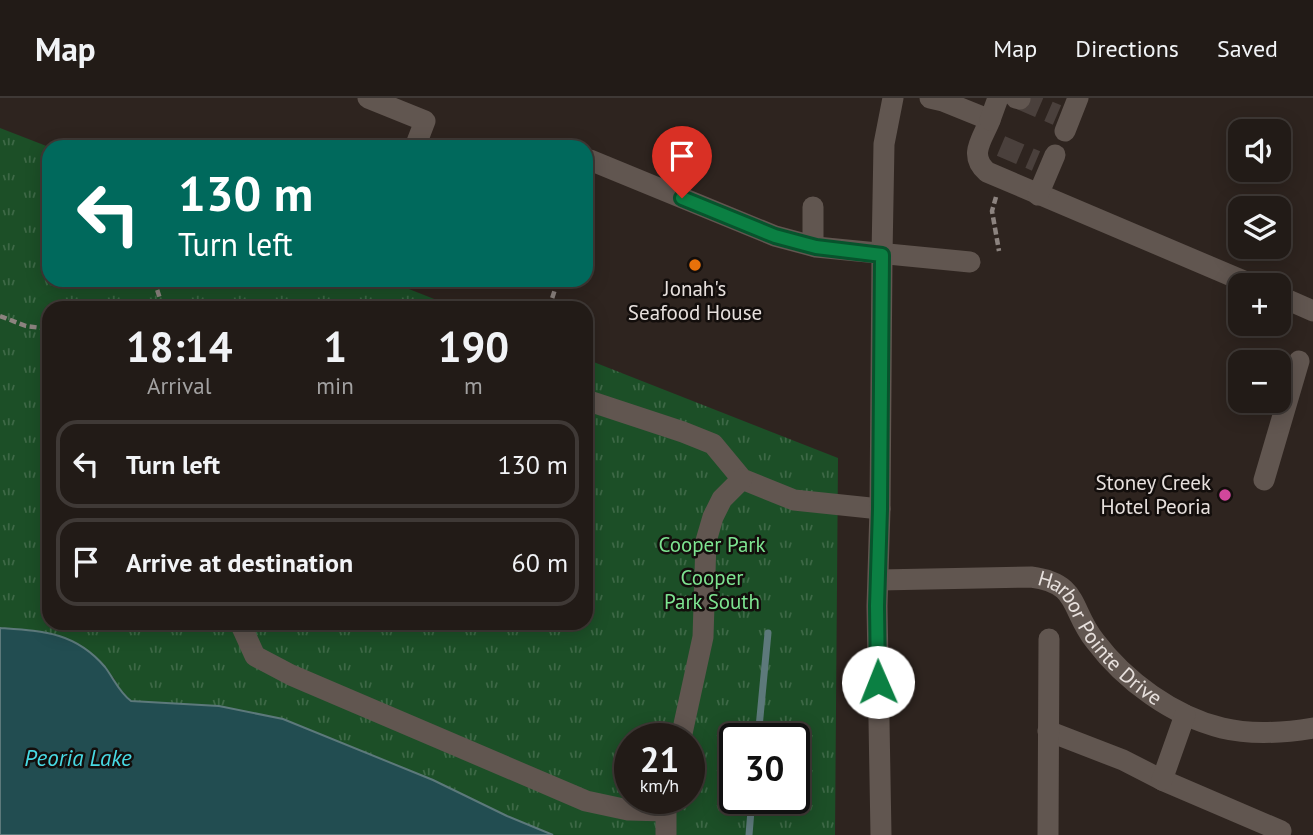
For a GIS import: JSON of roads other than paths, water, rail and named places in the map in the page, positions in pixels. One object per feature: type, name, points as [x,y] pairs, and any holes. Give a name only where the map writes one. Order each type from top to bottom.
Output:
[{"type":"street","points":[[368,98],[425,121],[418,140]]},
{"type":"street","points":[[881,835],[877,606],[882,255],[884,144],[893,98]]},
{"type":"street","points":[[930,98],[943,101],[991,134]]},
{"type":"street","points":[[1011,98],[991,134],[976,153],[978,164],[987,172],[1228,275]]},
{"type":"street","points":[[1064,122],[1078,98]]},
{"type":"street","points":[[593,161],[775,236],[813,246],[970,262]]},
{"type":"street","points":[[1038,195],[1047,161]]},
{"type":"street","points":[[813,207],[813,246]]},
{"type":"street","points":[[1291,301],[1313,311]]},
{"type":"street","points":[[1264,480],[1299,361]]},
{"type":"street","points":[[593,402],[713,444],[742,478],[794,500],[880,509]]},
{"type":"street","points":[[684,723],[703,637],[706,541],[722,499],[742,478]]},
{"type":"street","name":"Harbor Pointe Drive","points":[[879,580],[1031,577],[1051,580],[1068,591],[1093,640],[1122,671],[1156,698],[1185,715],[1222,728],[1257,733],[1313,728]]},
{"type":"street","points":[[243,630],[255,656],[291,675],[586,801],[614,807]]},
{"type":"street","points":[[1048,835],[1049,639]]},
{"type":"street","points":[[1162,780],[1185,715]]},
{"type":"street","points":[[1048,731],[1123,760],[1162,780],[1281,831]]},
{"type":"street","points":[[666,835],[667,814]]},
{"type":"water","name":"Peoria Lake","points":[[0,628],[44,632],[70,640],[94,655],[131,701],[219,706],[283,719],[433,780],[553,835],[0,835]]},
{"type":"waterway","points":[[759,723],[768,633]]},
{"type":"waterway","points":[[749,835],[751,814]]},
{"type":"tunnel","points":[[1020,99],[1057,115]]},
{"type":"tunnel","points":[[1001,146],[1036,161]]},
{"type":"place","name":"Jonah's Seafood House","points":[[695,265]]},
{"type":"place","name":"Stoney Creek Hotel Peoria","points":[[1225,495]]},
{"type":"park label","name":"Cooper Park","points":[[712,545]]},
{"type":"park label","name":"Cooper Park South","points":[[712,590]]}]
